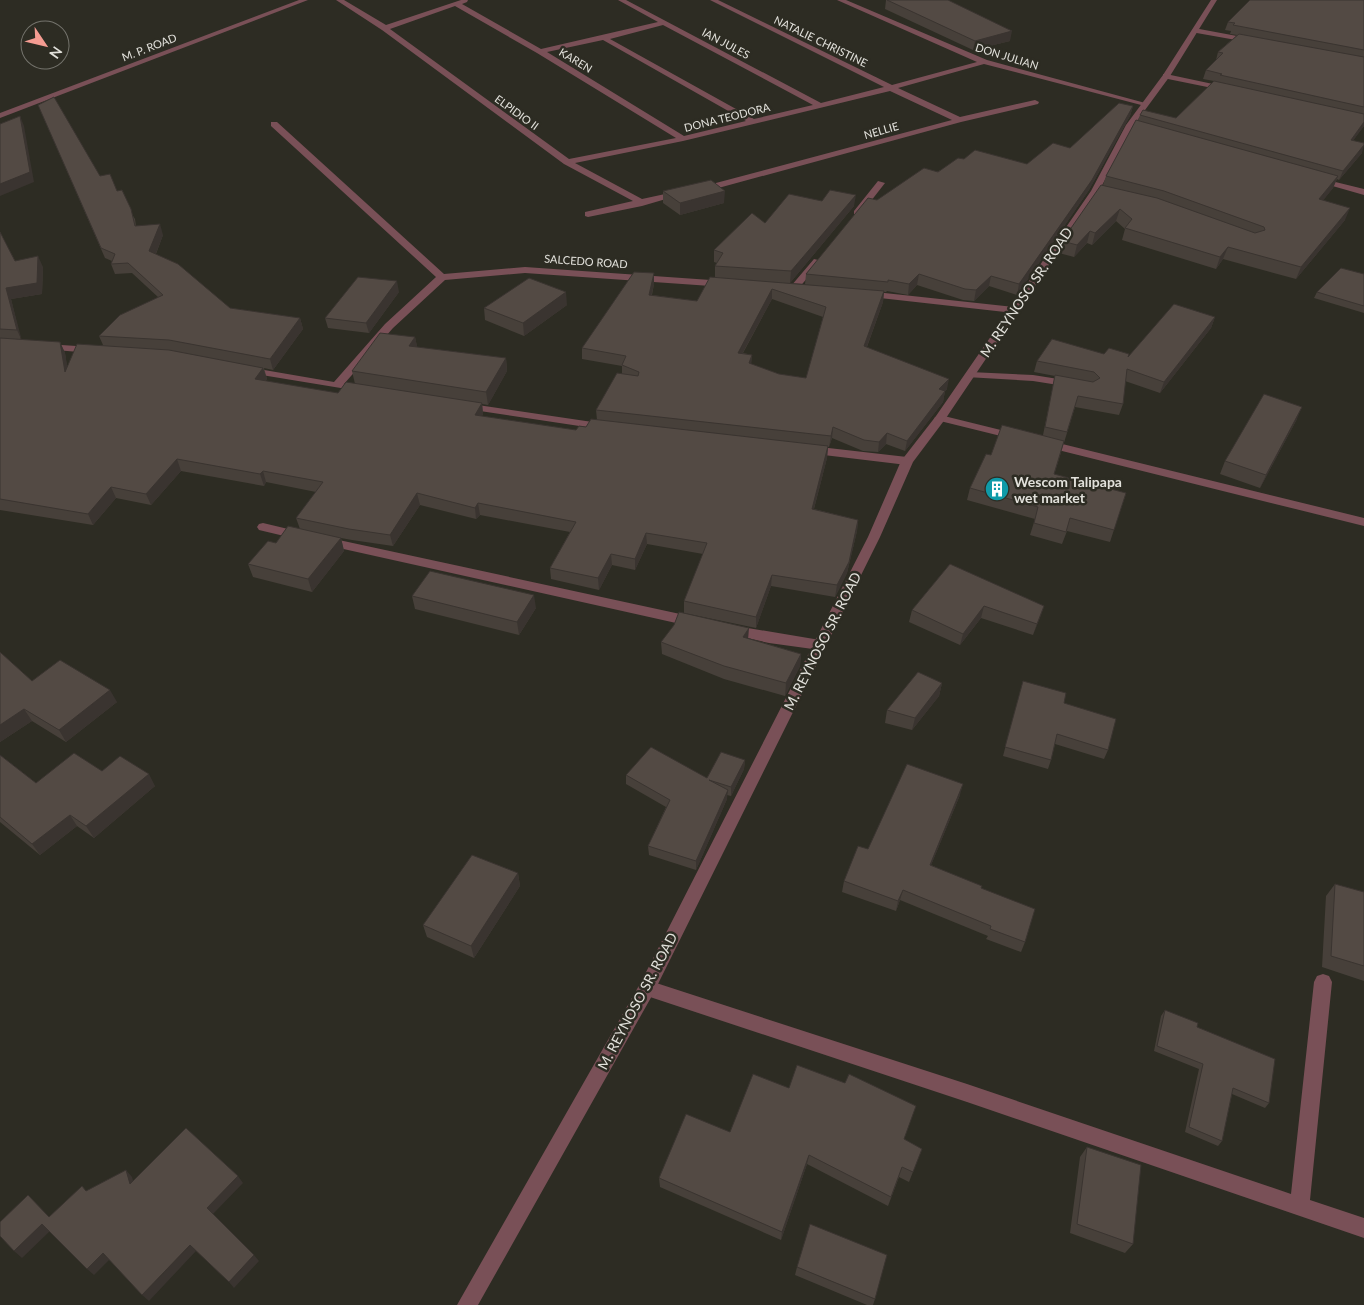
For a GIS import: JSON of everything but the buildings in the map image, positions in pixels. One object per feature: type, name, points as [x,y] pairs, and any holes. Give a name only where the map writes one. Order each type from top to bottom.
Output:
[{"type":"street","name":"M. P. ROAD","points":[[0,116],[305,0]]},
{"type":"street","name":"ELPIDIO II","points":[[339,0],[385,28],[567,162],[642,203]]},
{"type":"street","points":[[385,28],[466,0]]},
{"type":"street","name":"IAN JULES","points":[[621,0],[821,106]]},
{"type":"street","name":"NATALIE CHRISTINE","points":[[713,0],[892,88]]},
{"type":"street","name":"DON JULIAN","points":[[840,0],[984,62],[1145,104]]},
{"type":"street","name":"M. REYNOSO SR. ROAD","points":[[467,1305],[647,988],[874,537],[907,461],[940,418],[1014,310],[1099,192],[1145,104],[1166,76],[1213,0]]},
{"type":"street","name":"KAREN","points":[[456,4],[540,51],[683,139]]},
{"type":"street","points":[[540,51],[664,23]]},
{"type":"street","points":[[1194,30],[1262,43]]},
{"type":"street","points":[[604,38],[753,122]]},
{"type":"street","points":[[892,88],[984,62]]},
{"type":"street","points":[[1166,76],[1232,91]]},
{"type":"street","points":[[892,88],[959,120]]},
{"type":"street","name":"DONA TEODORA","points":[[567,162],[683,139],[892,88]]},
{"type":"street","name":"NELLIE","points":[[588,214],[732,183],[959,120],[1035,102]]},
{"type":"street","points":[[274,124],[442,277],[389,326],[336,386]]},
{"type":"street","points":[[1308,176],[1364,192]]},
{"type":"street","points":[[848,224],[881,183]]},
{"type":"street","points":[[810,290],[789,288],[824,253]]},
{"type":"street","name":"SALCEDO ROAD","points":[[442,277],[525,270],[740,285]]},
{"type":"street","points":[[853,293],[1014,310]]},
{"type":"street","points":[[34,346],[102,350]]},
{"type":"street","points":[[232,367],[375,392]]},
{"type":"street","points":[[970,374],[1033,378],[1083,386]]},
{"type":"street","points":[[453,404],[618,428]]},
{"type":"street","points":[[940,418],[1364,522]]},
{"type":"street","points":[[801,449],[907,461]]},
{"type":"street","points":[[263,528],[702,624]]},
{"type":"street","points":[[722,628],[769,638],[820,645]]},
{"type":"street","points":[[1300,1205],[1323,982]]},
{"type":"street","points":[[647,988],[958,1090],[1364,1228]]},
{"type":"place","name":"Wescom Talipapa wet market","points":[[997,489]]}]
